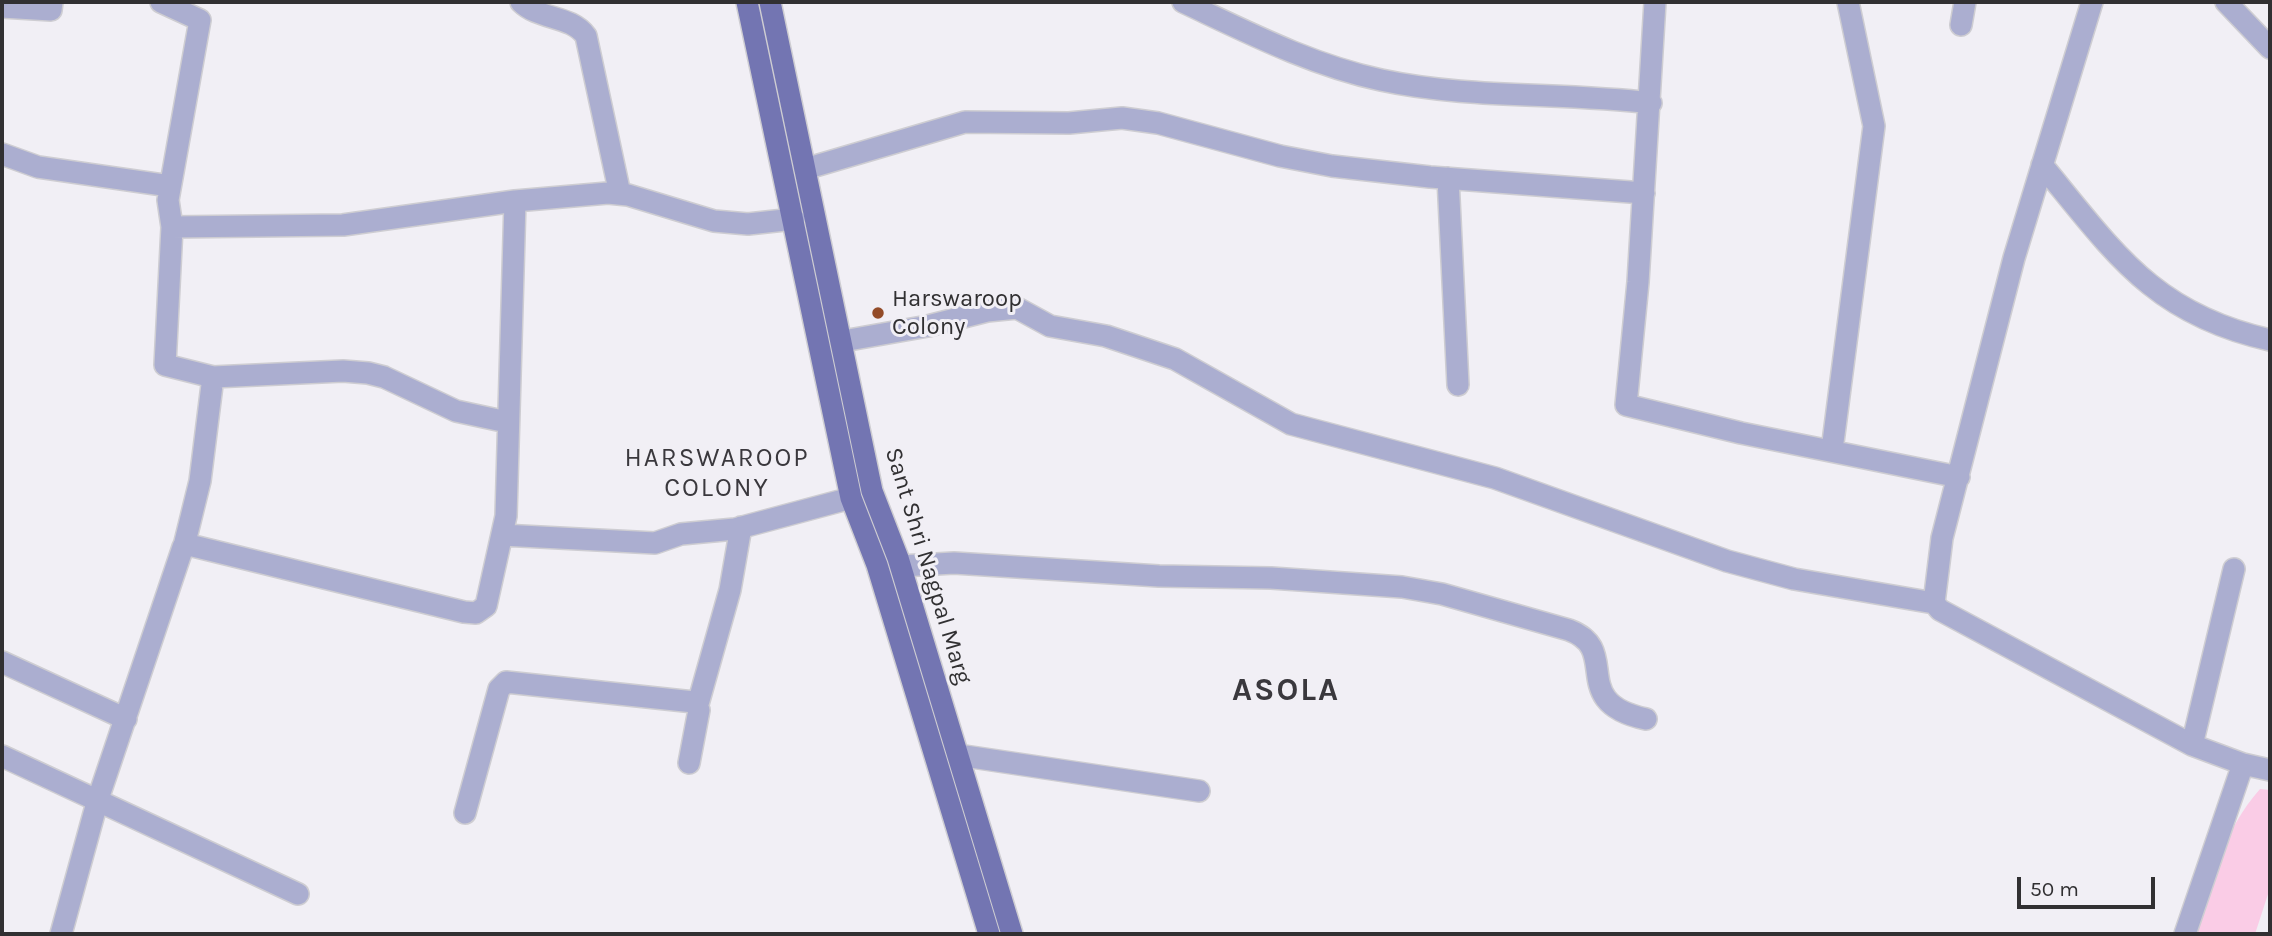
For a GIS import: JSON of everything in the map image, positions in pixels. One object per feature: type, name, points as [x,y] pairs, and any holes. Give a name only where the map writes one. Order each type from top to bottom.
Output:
[{"type":"main road","name":"Sant Shri Nagpal Marg","points":[[747,2],[851,498],[877,565],[989,934]]},
{"type":"main road","name":"Sant Shri Nagpal Marg","points":[[770,2],[843,341],[872,491],[901,566],[1013,934]]},
{"type":"street","points":[[2,7],[51,10],[52,2]]},
{"type":"street","points":[[161,2],[200,20],[168,200],[172,227],[165,365],[213,377],[343,371],[368,373],[384,377],[456,411],[476,418],[507,422]]},
{"type":"street","points":[[521,2],[535,12],[575,25],[586,36],[620,194]]},
{"type":"street","points":[[1183,2],[1275,44],[1381,80],[1471,92],[1609,98],[1651,103]]},
{"type":"street","points":[[1655,2],[1651,103],[1626,405],[1741,433],[1959,477]]},
{"type":"street","points":[[1832,450],[1874,126],[1848,2]]},
{"type":"street","points":[[1961,25],[1965,2]]},
{"type":"street","points":[[1934,603],[1942,538],[2014,258],[2092,2]]},
{"type":"street","points":[[2226,2],[2270,48]]},
{"type":"street","points":[[805,169],[965,122],[1069,123],[1122,118],[1158,123],[1280,156],[1332,166],[1644,193]]},
{"type":"street","points":[[2,154],[38,167],[170,186]]},
{"type":"street","points":[[2042,165],[2136,276],[2187,312],[2232,331],[2270,340]]},
{"type":"street","points":[[1448,178],[1458,385]]},
{"type":"street","points":[[172,227],[343,225],[516,201],[620,194],[714,221],[748,224],[794,219]]},
{"type":"street","points":[[184,546],[471,613],[486,606],[506,516],[516,201]]},
{"type":"street","points":[[843,341],[928,326],[987,311],[1017,308],[1050,326],[1106,336],[1175,359],[1291,424],[1495,478],[1727,561],[1842,589],[1934,603],[1940,610],[2192,745],[2243,764],[2270,770]]},
{"type":"street","points":[[61,934],[98,799],[184,546],[200,481],[213,377]]},
{"type":"street","points":[[502,535],[649,544],[681,534],[741,527],[851,498]]},
{"type":"street","points":[[689,764],[698,704],[730,590],[741,527]]},
{"type":"street","points":[[901,566],[954,562],[1159,576],[1335,581],[1442,594],[1585,637],[1595,656],[1603,699],[1623,712],[1646,719]]},
{"type":"street","points":[[2192,745],[2234,569]]},
{"type":"street","points":[[2,662],[126,719]]},
{"type":"street","points":[[465,813],[499,689],[506,682],[690,700],[698,704]]},
{"type":"street","points":[[958,755],[1199,791]]},
{"type":"street","points":[[2,756],[298,894]]},
{"type":"street","points":[[2185,934],[2243,764]]},
{"type":"shaded area","points":[[2260,789],[2270,790],[2270,888],[2255,934],[2194,934],[2227,839]]},
{"type":"place","name":"Harswaroop Colony","points":[[878,313]]},
{"type":"district","name":"HARSWAROOP COLONY","points":[[717,474]]},
{"type":"district","name":"ASOLA","points":[[1286,691]]}]
